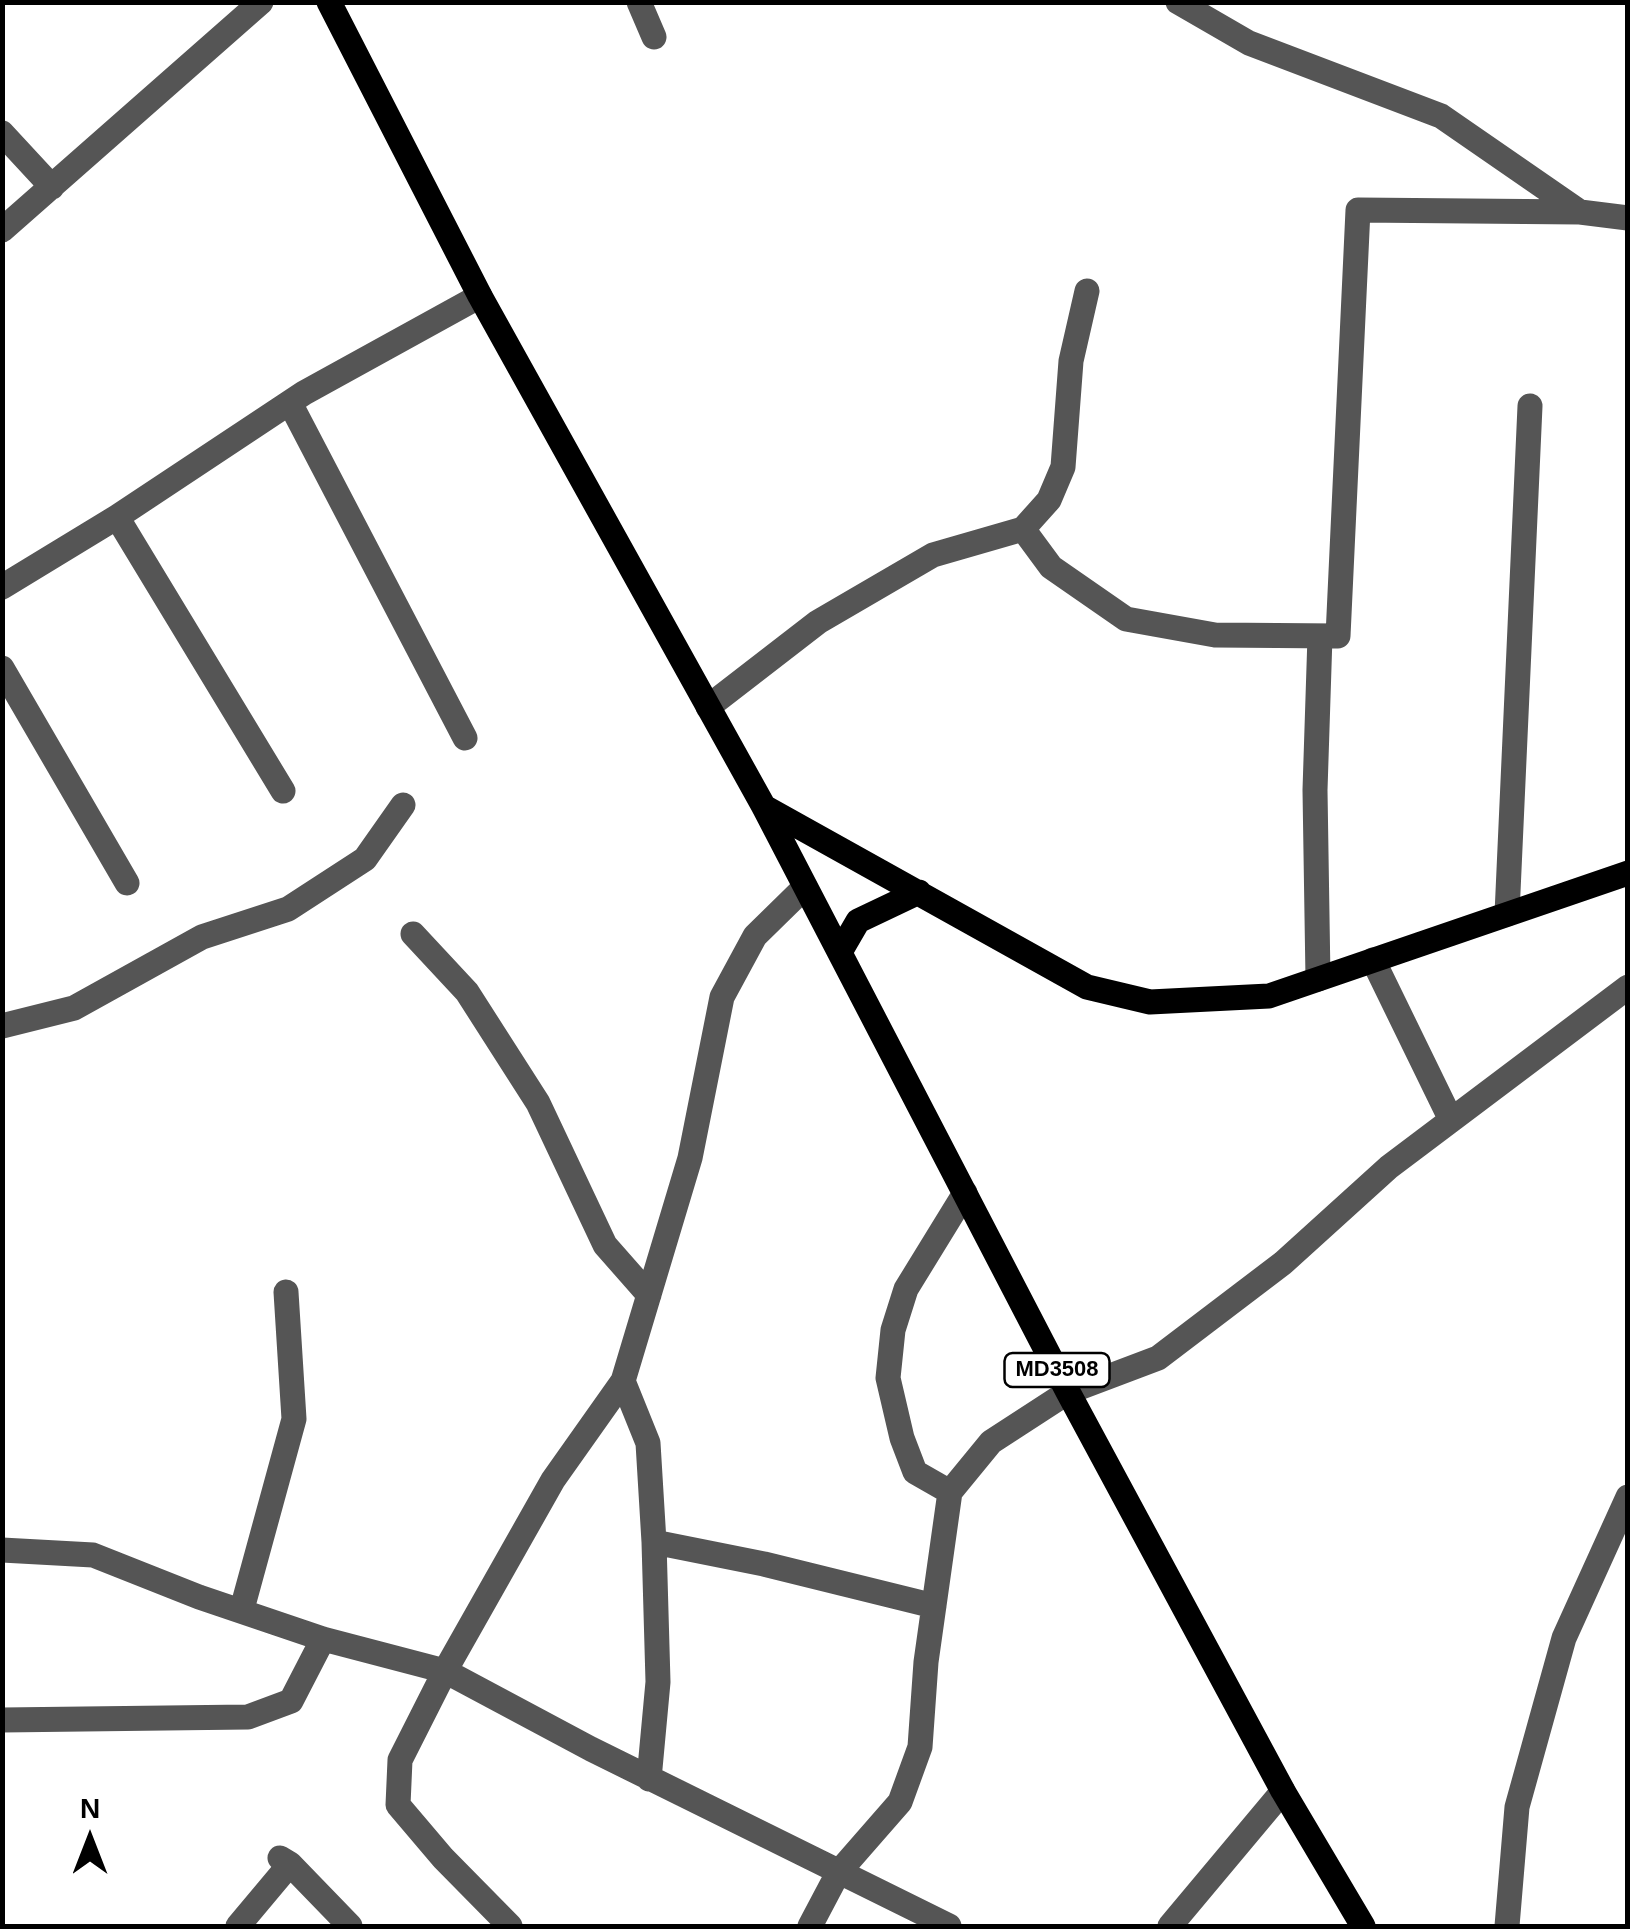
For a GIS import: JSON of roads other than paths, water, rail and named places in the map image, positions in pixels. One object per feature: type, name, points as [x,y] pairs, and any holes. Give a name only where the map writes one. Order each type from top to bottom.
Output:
[{"type":"main road","name":"MD3508","points":[[329,2],[480,296],[764,807],[1068,1392],[1284,1791],[1363,1926]]},
{"type":"main road","points":[[764,807],[1087,987],[1150,1002],[1270,996],[1628,873]]},
{"type":"main road","points":[[840,952],[858,921],[919,892]]},
{"type":"street","points":[[2,230],[260,2]]},
{"type":"street","points":[[639,2],[654,37]]},
{"type":"street","points":[[1178,2],[1248,43],[1441,116],[1580,212]]},
{"type":"street","points":[[2,133],[52,187]]},
{"type":"street","points":[[1023,529],[1051,568],[1126,619],[1215,635],[1338,636],[1358,210],[1580,212],[1628,218]]},
{"type":"street","points":[[708,707],[818,622],[933,555],[1023,529],[1049,500],[1063,467],[1071,362],[1087,292]]},
{"type":"street","points":[[2,587],[290,402],[480,296]]},
{"type":"street","points":[[290,402],[465,738]]},
{"type":"street","points":[[1507,914],[1530,406]]},
{"type":"street","points":[[116,517],[283,791]]},
{"type":"street","points":[[1318,979],[1314,790],[1320,636]]},
{"type":"street","points":[[2,668],[127,884]]},
{"type":"street","points":[[2,1026],[74,1008],[202,937],[288,909],[364,859],[403,805]]},
{"type":"street","points":[[510,1926],[443,1858],[398,1804],[400,1760],[445,1670],[553,1480],[623,1380],[690,1158],[722,997],[755,936],[806,887]]},
{"type":"street","points":[[412,934],[467,992],[538,1103],[605,1244],[649,1295]]},
{"type":"street","points":[[1373,960],[1452,1120]]},
{"type":"street","points":[[810,1926],[838,1874],[900,1802],[920,1747],[950,1492],[992,1442],[1068,1392],[1158,1358],[1284,1263],[1389,1167],[1628,987]]},
{"type":"street","points":[[950,1492],[915,1472],[902,1438],[888,1378],[893,1330],[906,1289],[965,1193]]},
{"type":"street","points":[[242,1610],[294,1419],[286,1292]]},
{"type":"street","points":[[623,1380],[648,1443],[658,1682],[649,1779]]},
{"type":"street","points":[[1507,1926],[1518,1807],[1564,1638],[1628,1497]]},
{"type":"street","points":[[654,1542],[764,1564],[934,1606]]},
{"type":"street","points":[[2,1550],[93,1554],[200,1598],[323,1639],[445,1670],[649,1779],[949,1926]]},
{"type":"street","points":[[2,1720],[248,1717],[291,1701],[323,1639]]},
{"type":"street","points":[[1170,1926],[1284,1791]]},
{"type":"street","points":[[238,1926],[285,1861],[350,1926]]}]
